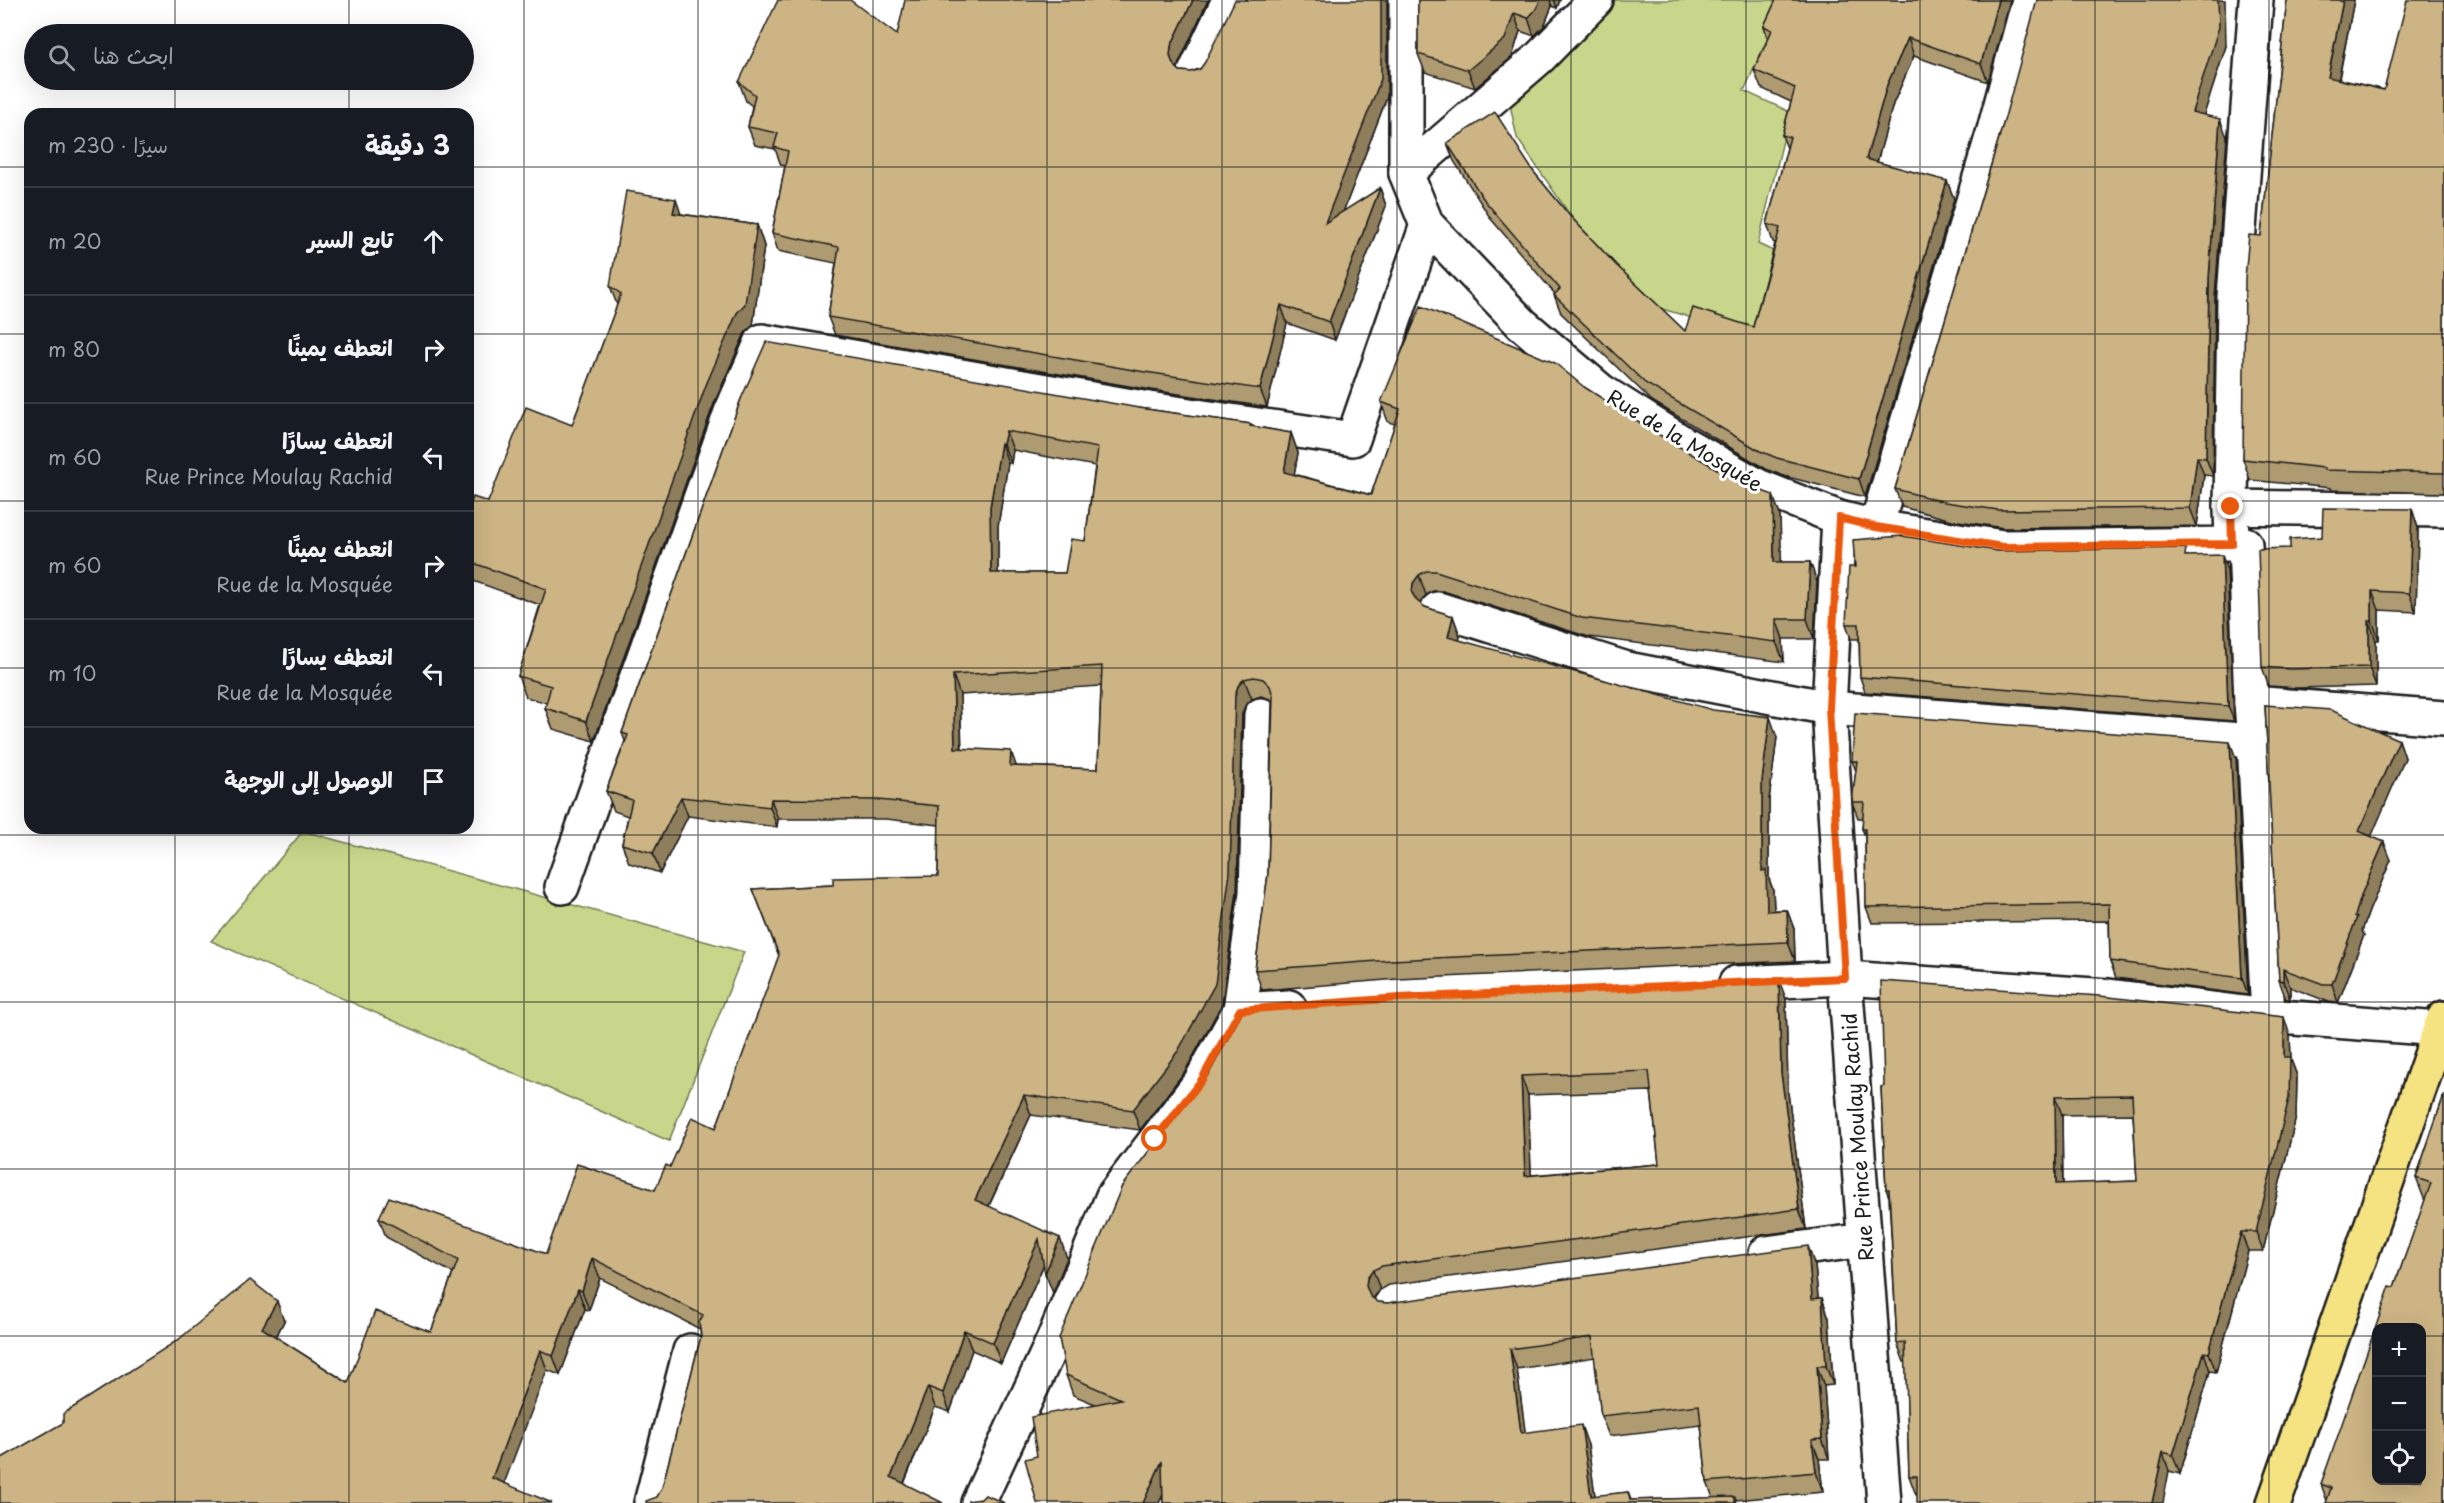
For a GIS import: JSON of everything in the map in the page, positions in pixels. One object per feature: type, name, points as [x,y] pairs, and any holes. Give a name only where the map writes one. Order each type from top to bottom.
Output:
[{"type":"main road","points":[[2274,1503],[2442,1023]]},
{"type":"street","points":[[1195,72],[1229,0]]},
{"type":"street","name":"Rue de la Mosquée","points":[[1406,0],[1406,173],[1427,225],[1522,324],[1600,391],[1758,486],[1839,518],[1876,527],[2003,547],[2232,544]]},
{"type":"street","points":[[1406,173],[1540,57],[1596,0]]},
{"type":"street","points":[[1876,527],[1993,134],[2029,0]]},
{"type":"street","points":[[2256,0],[2234,297],[2231,507],[2232,544],[2245,544],[2268,1016]]},
{"type":"street","points":[[562,887],[728,423],[762,340],[1149,409],[1353,439],[1427,225]]},
{"type":"street","points":[[2231,507],[2444,510]]},
{"type":"street","name":"Rue Prince Moulay Rachid","points":[[1839,518],[1829,708],[1845,978],[1884,1503]]},
{"type":"street","points":[[1438,609],[1627,669],[1829,708],[2254,741]]},
{"type":"street","points":[[2251,703],[2444,718]]},
{"type":"street","points":[[978,1503],[1053,1341],[1113,1196],[1201,1081],[1240,1010],[1256,893],[1261,715]]},
{"type":"street","points":[[1703,984],[1845,978],[2109,996],[2268,1016],[2442,1023]]},
{"type":"street","points":[[1240,1010],[1320,1004]]},
{"type":"street","points":[[1735,1258],[1865,1240]]},
{"type":"street","points":[[651,1503],[690,1351]]},
{"type":"green space","points":[[1609,0],[1772,0],[1782,6],[1744,91],[1790,112],[1758,244],[1773,251],[1752,336],[1656,307],[1575,222],[1517,138],[1509,100]]},
{"type":"green space","points":[[300,834],[314,834],[744,952],[669,1141],[211,941]]},
{"type":"building","points":[[778,0],[850,0],[897,35],[905,0],[1193,0],[1171,46],[1170,56],[1173,64],[1180,71],[1191,72],[1200,69],[1205,62],[1235,0],[1381,0],[1381,79],[1325,223],[1380,188],[1329,322],[1281,305],[1260,389],[1145,372],[828,317],[839,247],[772,233],[788,151],[774,147],[778,133],[748,127],[755,95],[739,82]]},
{"type":"building","points":[[1418,0],[1540,0],[1537,8],[1528,18],[1514,13],[1505,39],[1468,70],[1418,54]]},
{"type":"building","points":[[1776,0],[1998,0],[1981,64],[1908,38],[1887,85],[1866,159],[1947,181],[1859,479],[1777,458],[1760,451],[1645,383],[1554,295],[1560,289],[1485,201],[1447,143],[1495,112],[1533,171],[1570,216],[1616,265],[1685,331],[1693,308],[1753,327],[1780,228],[1767,224],[1790,137],[1782,135],[1795,88],[1754,70],[1772,30],[1764,26]]},
{"type":"building","points":[[2037,0],[2218,0],[2219,27],[2192,112],[2220,119],[2209,279],[2206,458],[2197,457],[2190,508],[1998,510],[1945,502],[1895,489],[2004,121]]},
{"type":"building","points":[[2287,0],[2343,0],[2328,77],[2384,90],[2407,0],[2444,0],[2444,473],[2324,470],[2324,468],[2243,459],[2245,278],[2249,235],[2261,236]]},
{"type":"building","points":[[626,191],[676,199],[673,213],[757,225],[745,304],[737,313],[706,385],[586,721],[545,708],[551,686],[518,676],[546,589],[474,563],[474,497],[488,502],[526,407],[572,425],[621,294],[610,286]]},
{"type":"building","points":[[1421,306],[1555,363],[1584,387],[1666,439],[1741,483],[1773,495],[1774,562],[1810,562],[1807,619],[1776,619],[1776,642],[1582,618],[1436,571],[1426,571],[1419,575],[1413,583],[1412,593],[1425,607],[1453,616],[1448,637],[1713,710],[1770,717],[1762,781],[1762,871],[1766,870],[1767,911],[1787,910],[1788,942],[1391,960],[1255,970],[1268,874],[1273,696],[1270,686],[1263,679],[1254,677],[1244,679],[1235,695],[1230,872],[1215,984],[1178,1051],[1133,1110],[1024,1095],[975,1200],[1060,1238],[1045,1273],[1039,1239],[993,1343],[964,1330],[943,1393],[928,1387],[891,1477],[943,1503],[646,1503],[657,1497],[662,1488],[701,1336],[699,1323],[703,1315],[592,1258],[582,1291],[578,1289],[553,1356],[540,1350],[492,1478],[552,1503],[0,1503],[0,1459],[63,1423],[63,1414],[178,1340],[250,1280],[277,1301],[262,1328],[348,1383],[375,1311],[431,1332],[458,1260],[379,1218],[389,1197],[546,1254],[577,1164],[655,1190],[666,1165],[670,1167],[692,1117],[716,1128],[779,955],[753,889],[833,885],[833,878],[938,876],[939,806],[878,800],[771,799],[770,807],[681,797],[653,853],[622,844],[632,800],[606,791],[628,735],[622,733],[741,399],[766,342],[1139,408],[1251,424],[1250,426],[1291,433],[1284,472],[1371,495],[1400,409],[1381,402]],"holes":[[[1006,431],[1098,448],[1085,541],[1071,539],[1065,573],[991,573],[990,507],[1001,443],[1003,444]],[[1102,666],[1098,769],[1010,766],[1011,751],[955,748],[953,675]]]},
{"type":"building","points":[[2323,508],[2412,509],[2409,593],[2372,591],[2372,621],[2369,621],[2369,667],[2290,669],[2262,667],[2258,549],[2290,548],[2290,539],[2322,537]]},
{"type":"building","points":[[1902,536],[1998,551],[2186,548],[2185,556],[2222,555],[2228,706],[1860,677],[1859,624],[1846,624],[1849,567],[1855,567],[1853,540]]},
{"type":"building","points":[[2265,705],[2331,710],[2399,740],[2359,831],[2384,842],[2362,893],[2355,916],[2357,917],[2332,984],[2323,984],[2283,969],[2283,981],[2279,980]]},
{"type":"building","points":[[1855,713],[2230,742],[2242,978],[2110,961],[2109,904],[1866,907],[1865,829],[1862,829],[1864,802],[1852,802],[1857,761],[1852,761]]},
{"type":"building","points":[[1779,980],[1781,1073],[1799,1209],[1382,1266],[1373,1270],[1367,1278],[1366,1286],[1370,1296],[1378,1302],[1387,1303],[1808,1246],[1812,1299],[1822,1298],[1826,1366],[1817,1366],[1822,1439],[1812,1440],[1816,1472],[1707,1482],[1699,1405],[1601,1416],[1592,1337],[1510,1349],[1521,1433],[1581,1425],[1591,1496],[1628,1492],[1630,1500],[1735,1497],[1735,1503],[1163,1503],[1162,1461],[1143,1503],[1037,1503],[1025,1459],[1037,1456],[1031,1417],[1121,1399],[1066,1375],[1059,1338],[1122,1186],[1209,1073],[1244,1008],[1393,997]],"holes":[[[1649,1071],[1659,1164],[1525,1176],[1521,1076]]]},
{"type":"building","points":[[1881,981],[2100,996],[2284,1017],[2284,1057],[2290,1057],[2289,1098],[2256,1232],[2241,1232],[2209,1353],[2204,1352],[2173,1455],[2163,1452],[2152,1503],[1917,1503],[1917,1476],[1909,1476],[1905,1342],[1897,1343],[1889,1189],[1886,1189],[1881,1087],[1884,1086]],"holes":[[[2132,1095],[2137,1181],[2056,1184],[2055,1096]]]},
{"type":"building","points":[[2444,1095],[2444,1503],[2326,1503],[2331,1488],[2321,1484],[2372,1338],[2372,1485],[2426,1485],[2426,1323],[2377,1323],[2390,1286],[2394,1287],[2431,1183],[2416,1178]]},
{"type":"building","points":[[985,1495],[1005,1503],[968,1503],[968,1501],[981,1499]]},
{"type":"route","points":[[1155,1139],[1201,1081],[1240,1010],[1399,998],[1845,978],[1829,708],[1839,518],[1876,527],[2003,547],[2232,544],[2231,507]]}]
